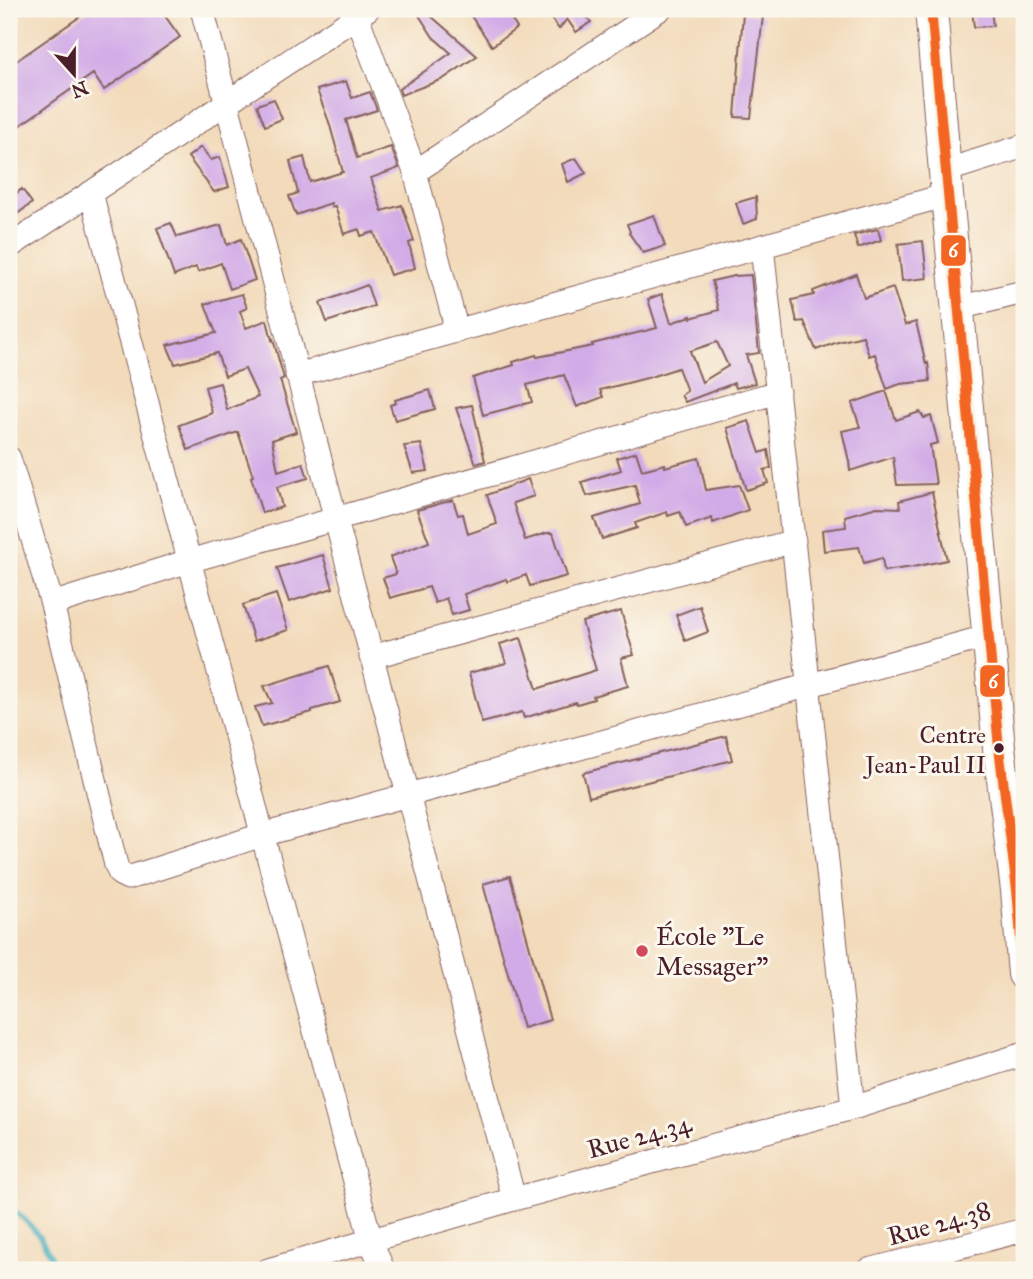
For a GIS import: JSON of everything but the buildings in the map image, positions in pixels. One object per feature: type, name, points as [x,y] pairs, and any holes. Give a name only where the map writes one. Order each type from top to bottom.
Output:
[{"type":"street","points":[[202,9],[514,1199]]},
{"type":"street","points":[[415,172],[660,9]]},
{"type":"street","points":[[932,9],[999,748],[1021,888],[1024,974]]},
{"type":"street","points":[[9,247],[362,12],[415,172],[457,331]]},
{"type":"street","points":[[298,375],[762,246],[946,183],[1024,146]]},
{"type":"street","points":[[91,193],[371,1241],[383,1270]]},
{"type":"street","points":[[762,246],[853,1108]]},
{"type":"street","points":[[958,308],[1024,292]]},
{"type":"street","points":[[52,604],[189,561],[778,392]]},
{"type":"street","points":[[9,458],[52,604],[116,865],[120,874],[128,878],[262,835],[989,636]]},
{"type":"street","points":[[371,657],[794,541]]},
{"type":"street","name":"Rue 24.34","points":[[268,1270],[514,1199],[853,1108],[1024,1054]]},
{"type":"street","name":"Rue 24.38","points":[[869,1270],[1024,1230]]},
{"type":"waterway","points":[[9,1208],[25,1220],[38,1235],[55,1270]]},
{"type":"transit line","name":"6","points":[[931,9],[999,748],[1017,890],[1024,974]]},
{"type":"place","name":"Centre Jean-Paul II","points":[[999,748]]},
{"type":"place","name":"École \"Le Messager\"","points":[[642,951]]}]
